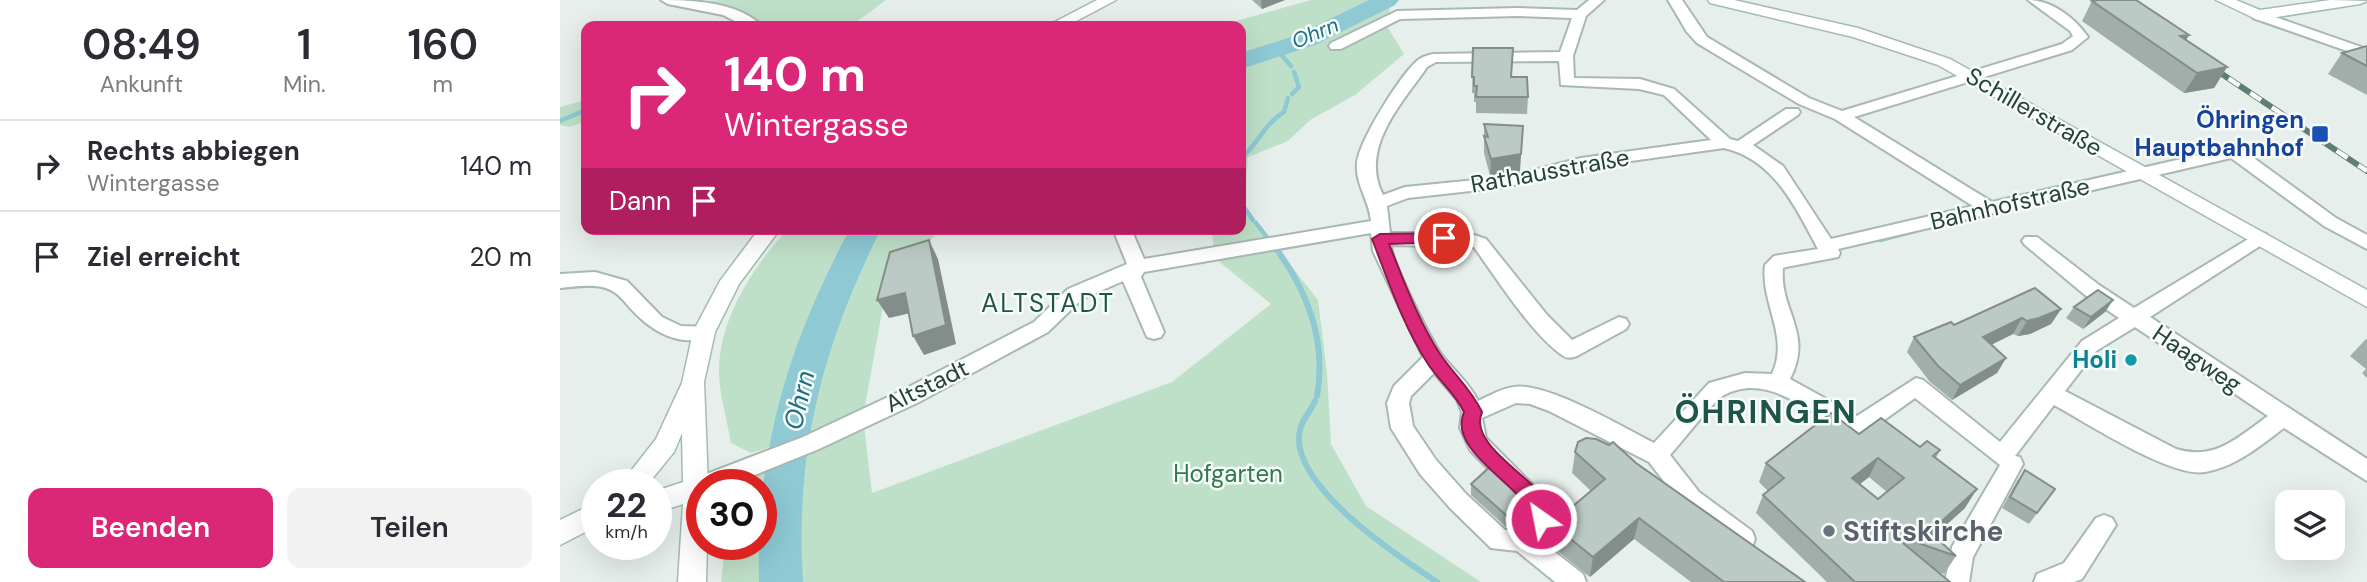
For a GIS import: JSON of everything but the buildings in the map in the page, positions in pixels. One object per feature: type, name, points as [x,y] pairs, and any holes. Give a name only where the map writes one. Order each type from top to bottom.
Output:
[{"type":"main road","points":[[1065,21],[1109,0]]},
{"type":"main road","name":"Schillerstraße","points":[[1715,0],[1858,33],[1906,47],[1973,76],[2367,299]]},
{"type":"main road","points":[[2223,0],[2258,15],[2360,0]]},
{"type":"main road","points":[[645,469],[665,445],[693,382],[704,332],[730,281],[765,235]]},
{"type":"main road","points":[[693,382],[699,469]]},
{"type":"main road","points":[[560,535],[581,523]]},
{"type":"main road","points":[[560,535],[581,528]]},
{"type":"main road","points":[[692,582],[694,560]]},
{"type":"street","points":[[668,0],[727,12],[745,21]]},
{"type":"street","points":[[1597,0],[1580,15],[1566,56],[1566,82],[1640,84],[1669,92],[1724,143]]},
{"type":"street","points":[[1675,0],[1694,32],[1702,40],[1804,101],[1841,116],[1987,207]]},
{"type":"street","points":[[1841,116],[2067,47],[2081,37],[2075,27],[2035,0]]},
{"type":"street","points":[[1336,46],[1397,15],[1518,12],[1580,15]]},
{"type":"street","points":[[2258,15],[2367,54]]},
{"type":"street","points":[[1473,412],[1465,395],[1434,359],[1406,304],[1379,233],[1378,203],[1366,179],[1365,162],[1380,123],[1422,64],[1433,58],[1566,56]]},
{"type":"street","points":[[1792,112],[1743,145],[1778,169],[1829,250]]},
{"type":"street","name":"Rathausstraße","points":[[1378,203],[1405,193],[1506,182],[1581,163],[1724,143],[1743,145]]},
{"type":"street","name":"Bahnhofstraße","points":[[1778,382],[1789,359],[1789,349],[1774,265],[1987,207],[2234,152],[2330,222],[2367,243]]},
{"type":"street","points":[[1379,233],[1468,239],[1480,243],[1540,320],[1570,351],[1619,324]]},
{"type":"street","name":"Altstadt","points":[[743,469],[811,443],[911,396],[1050,321],[1075,294],[1138,267],[1171,259],[1379,233]]},
{"type":"street","points":[[1125,235],[1138,267],[1131,276],[1154,332]]},
{"type":"street","points":[[1957,582],[1961,555],[2007,460],[2050,393],[2089,346],[2260,238]]},
{"type":"street","name":"Haagweg","points":[[2031,241],[2116,308],[2133,316],[2367,471]]},
{"type":"street","points":[[560,281],[595,279],[620,286],[655,322],[679,333],[704,332]]},
{"type":"street","points":[[1434,359],[1402,392],[1398,403],[1402,428],[1428,467],[1458,501],[1500,540],[1522,541],[1574,582]]},
{"type":"street","points":[[1657,455],[1716,389],[1745,381],[1778,382],[1858,427],[1916,386],[2007,460]]},
{"type":"street","points":[[2050,393],[2168,456],[2186,462],[2206,463],[2229,453],[2283,417]]},
{"type":"street","points":[[1522,541],[1541,519],[1539,506],[1478,444],[1471,432],[1469,419],[1473,412],[1514,395],[1531,396],[1558,405],[1657,455],[1691,499],[1760,552]]},
{"type":"street","points":[[2046,582],[2073,571],[2104,525]]},
{"type":"green space","points":[[886,0],[858,21],[759,21],[705,1]]},
{"type":"green space","name":"Hofgarten","points":[[1311,0],[1396,0],[1390,3],[1388,28],[1404,54],[1355,95],[1310,120],[1288,141],[1248,157],[1246,182],[1246,21],[1236,21]]},
{"type":"green space","points":[[581,101],[581,123],[570,127],[560,125],[560,107]]},
{"type":"green space","name":"Hofgarten","points":[[1246,209],[1318,300],[1327,373],[1331,444],[1366,506],[1481,582],[721,582],[723,560],[777,560],[777,469],[755,469],[856,420],[751,453],[731,443],[719,374],[724,333],[740,295],[762,260],[783,235],[934,236],[908,268],[889,273],[863,417],[872,493],[1172,382],[1271,304],[1216,259],[1212,235],[1246,235]]},
{"type":"waterway","name":"Ohrn","points":[[1246,59],[1306,40],[1387,0]]},
{"type":"waterway","points":[[1277,50],[1291,66]]},
{"type":"waterway","points":[[1292,94],[1299,87],[1294,72]]},
{"type":"waterway","points":[[1246,153],[1284,112],[1288,98]]},
{"type":"waterway","points":[[560,121],[581,112]]},
{"type":"waterway","points":[[1246,210],[1253,220]]},
{"type":"waterway","points":[[1256,223],[1275,248]]},
{"type":"waterway","points":[[1880,240],[1915,231]]},
{"type":"waterway","name":"Ohrn","points":[[781,582],[781,491],[797,400],[826,311],[863,235]]},
{"type":"waterway","points":[[1274,246],[1296,280],[1312,316],[1319,355],[1317,396]]},
{"type":"waterway","points":[[1315,401],[1300,430],[1301,451],[1311,473],[1349,517],[1437,582]]},
{"type":"railway","points":[[2207,64],[2367,171]]},
{"type":"place","name":"Öhringen Hauptbahnhof","points":[[2320,134]]},
{"type":"place","name":"Holi","points":[[2131,360]]},
{"type":"place","name":"Stiftskirche","points":[[1829,531]]},
{"type":"district","name":"ALTSTADT","points":[[1048,303]]},
{"type":"district","name":"ÖHRINGEN","points":[[1766,412]]},
{"type":"route","points":[[1444,238],[1380,239],[1382,251],[1434,359],[1465,395],[1473,412],[1469,419],[1471,432],[1478,444],[1539,506],[1541,519]]}]
